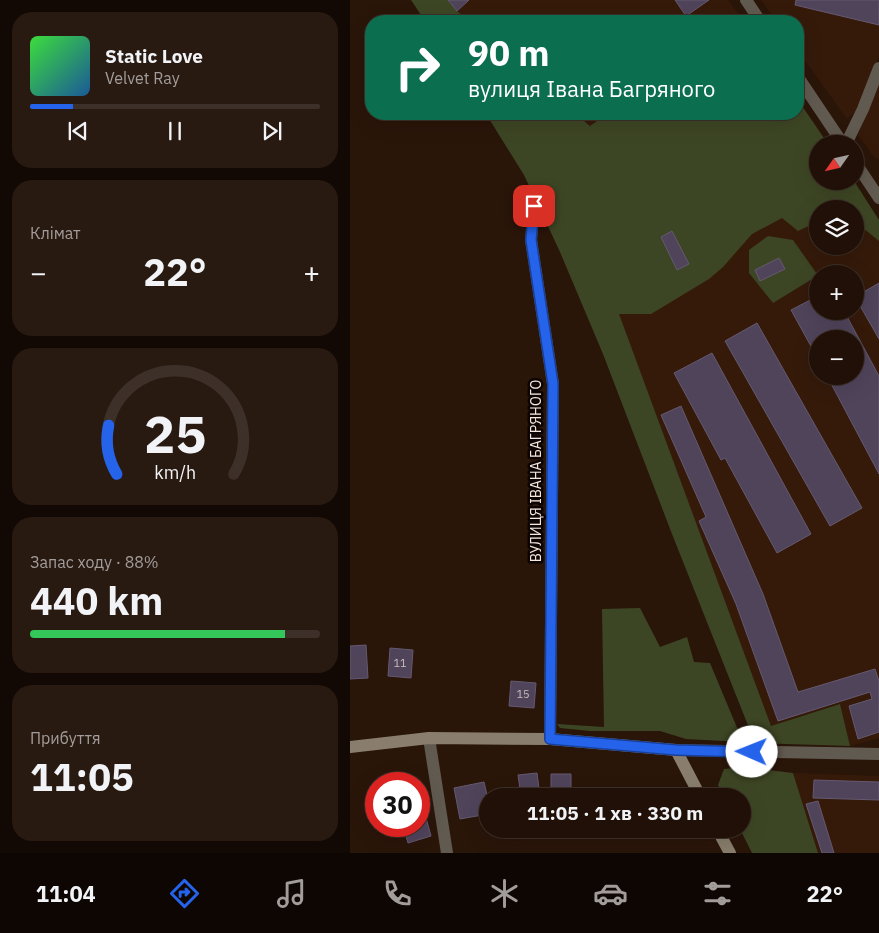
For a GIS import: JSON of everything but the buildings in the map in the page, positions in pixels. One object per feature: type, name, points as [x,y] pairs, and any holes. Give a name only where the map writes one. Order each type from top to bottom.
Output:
[{"type":"street","points":[[746,0],[756,15]]},
{"type":"street","points":[[849,135],[863,109],[879,68]]},
{"type":"street","points":[[804,86],[838,135]]},
{"type":"street","points":[[864,176],[879,198]]},
{"type":"street","name":"ВУЛИЦЯ ІВАНА БАГРЯНОГО","points":[[534,206],[531,240],[553,384],[550,739]]},
{"type":"street","points":[[429,738],[447,853]]},
{"type":"street","points":[[350,747],[429,738],[550,739],[676,750],[879,754]]},
{"type":"street","points":[[676,750],[696,788]]},
{"type":"street","points":[[722,838],[730,853]]},
{"type":"shaded area","points":[[448,0],[728,0],[739,15],[462,15]]},
{"type":"shaded area","points":[[761,0],[879,0],[879,56],[859,108],[847,119],[804,59],[804,15],[772,15]]},
{"type":"shaded area","points":[[879,82],[879,159],[874,157],[864,143],[864,135],[858,135]]},
{"type":"shaded area","points":[[804,109],[822,135],[809,135],[809,190],[860,190],[879,220],[879,738],[850,746],[840,704],[771,726],[618,314],[590,126],[583,120],[804,120]]},
{"type":"shaded area","points":[[793,773],[879,776],[879,853],[818,853]]},
{"type":"green space","points":[[411,0],[448,0],[462,15],[421,15]]},
{"type":"green space","points":[[804,109],[822,135],[809,135],[809,190],[860,190],[879,220],[879,241],[864,229],[864,200],[809,200],[809,226],[798,231],[782,218],[752,234],[723,267],[709,279],[651,314],[619,314],[771,726],[840,704],[850,746],[755,743],[603,354],[560,252],[524,175],[490,120],[583,120],[590,126],[598,120],[804,120]]},
{"type":"green space","points":[[768,236],[793,240],[811,265],[809,265],[809,281],[773,303],[749,273],[749,250]]},
{"type":"green space","points":[[640,608],[660,647],[687,637],[694,662],[710,663],[743,742],[686,739],[660,731],[590,731],[560,728],[557,724],[604,727],[602,609]]},
{"type":"green space","points":[[743,767],[793,773],[818,853],[752,853],[744,838],[751,838],[751,788],[719,788],[718,785],[724,769]]},
{"type":"route","points":[[534,206],[531,240],[553,384],[550,739],[676,750],[752,752]]}]
